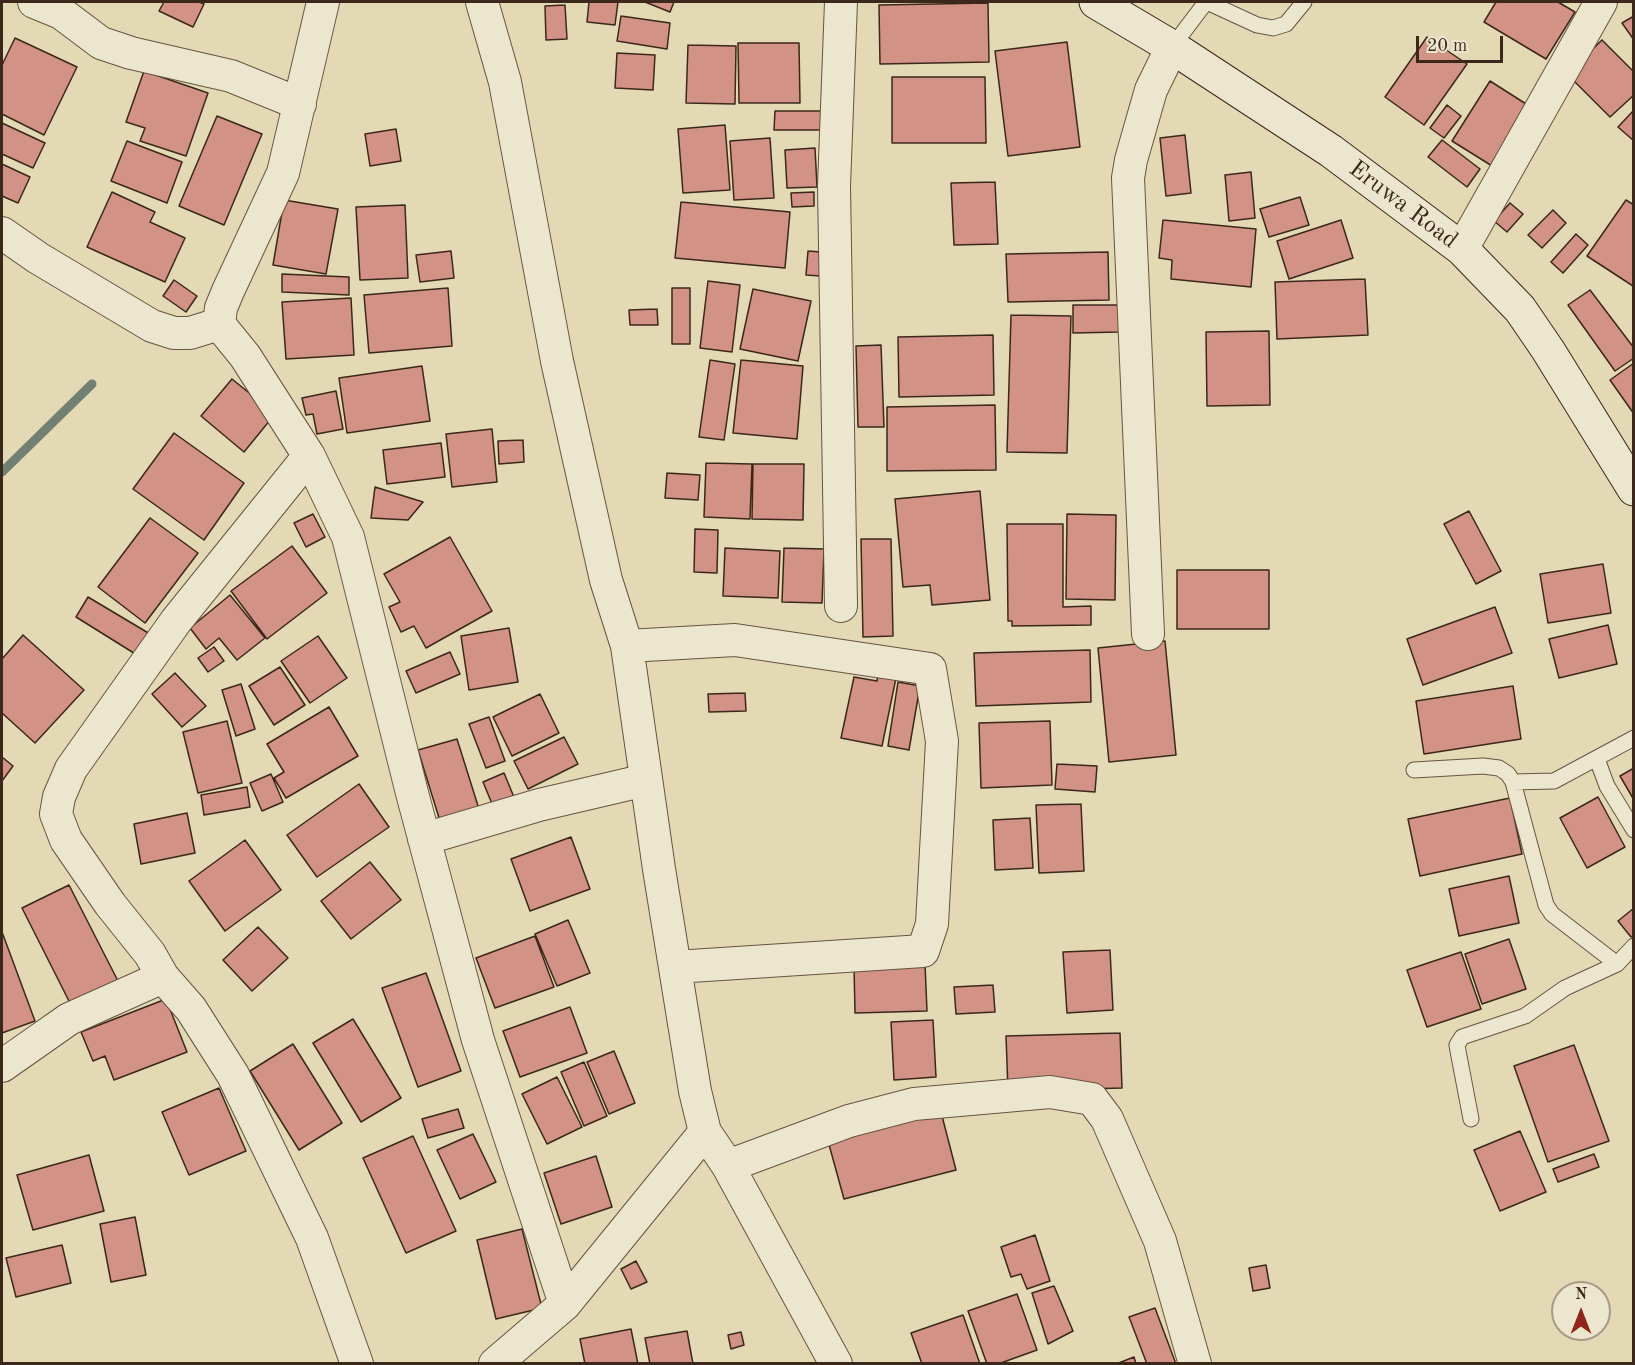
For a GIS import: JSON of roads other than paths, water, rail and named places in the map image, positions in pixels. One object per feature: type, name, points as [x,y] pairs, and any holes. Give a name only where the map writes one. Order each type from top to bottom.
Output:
[{"type":"main road","name":"Eruwa Road","points":[[1096,2],[1172,47],[1331,151],[1462,249],[1520,309],[1629,471]]},
{"type":"street","points":[[34,2],[61,13],[101,43],[131,54],[231,76],[300,104]]},
{"type":"street","points":[[323,2],[283,173],[228,291],[221,308],[219,324],[245,356],[309,456],[348,537],[424,839],[478,1040],[565,1304]]},
{"type":"street","points":[[482,2],[505,82],[567,405],[606,580],[627,646],[675,967],[695,1091],[705,1132],[728,1166],[836,1364]]},
{"type":"street","points":[[841,2],[834,186],[841,606]]},
{"type":"street","points":[[1462,249],[1601,2]]},
{"type":"street","points":[[1148,634],[1128,177],[1151,90],[1172,47]]},
{"type":"street","points":[[2,233],[38,258],[152,326],[174,333],[190,333],[219,324]]},
{"type":"street","points":[[309,456],[176,621],[71,769],[59,797],[56,814],[66,840],[110,904],[150,954],[163,977],[191,1009],[233,1075],[312,1238],[357,1364]]},
{"type":"street","points":[[627,646],[735,640],[930,669],[942,741],[933,924],[923,951],[675,967]]},
{"type":"street","points":[[424,839],[539,805],[646,780]]},
{"type":"street","points":[[2,1066],[69,1019],[163,977]]},
{"type":"street","points":[[728,1166],[849,1121],[914,1104],[1050,1092],[1092,1099],[1107,1119],[1160,1241],[1195,1364]]},
{"type":"street","points":[[495,1364],[565,1304],[705,1132]]},
{"type":"lane","points":[[1172,47],[1206,2],[1257,25],[1273,28],[1286,24],[1305,2]]},
{"type":"lane","points":[[1513,782],[1554,781],[1634,738]]},
{"type":"lane","points":[[1597,759],[1607,786],[1634,830]]},
{"type":"lane","points":[[1414,770],[1483,766],[1499,768],[1508,774],[1513,782],[1546,905],[1552,914],[1617,964]]},
{"type":"lane","points":[[1471,1119],[1457,1045],[1462,1037],[1525,1016],[1565,988],[1617,964],[1634,946]]},
{"type":"waterway","points":[[2,472],[92,384]]}]
